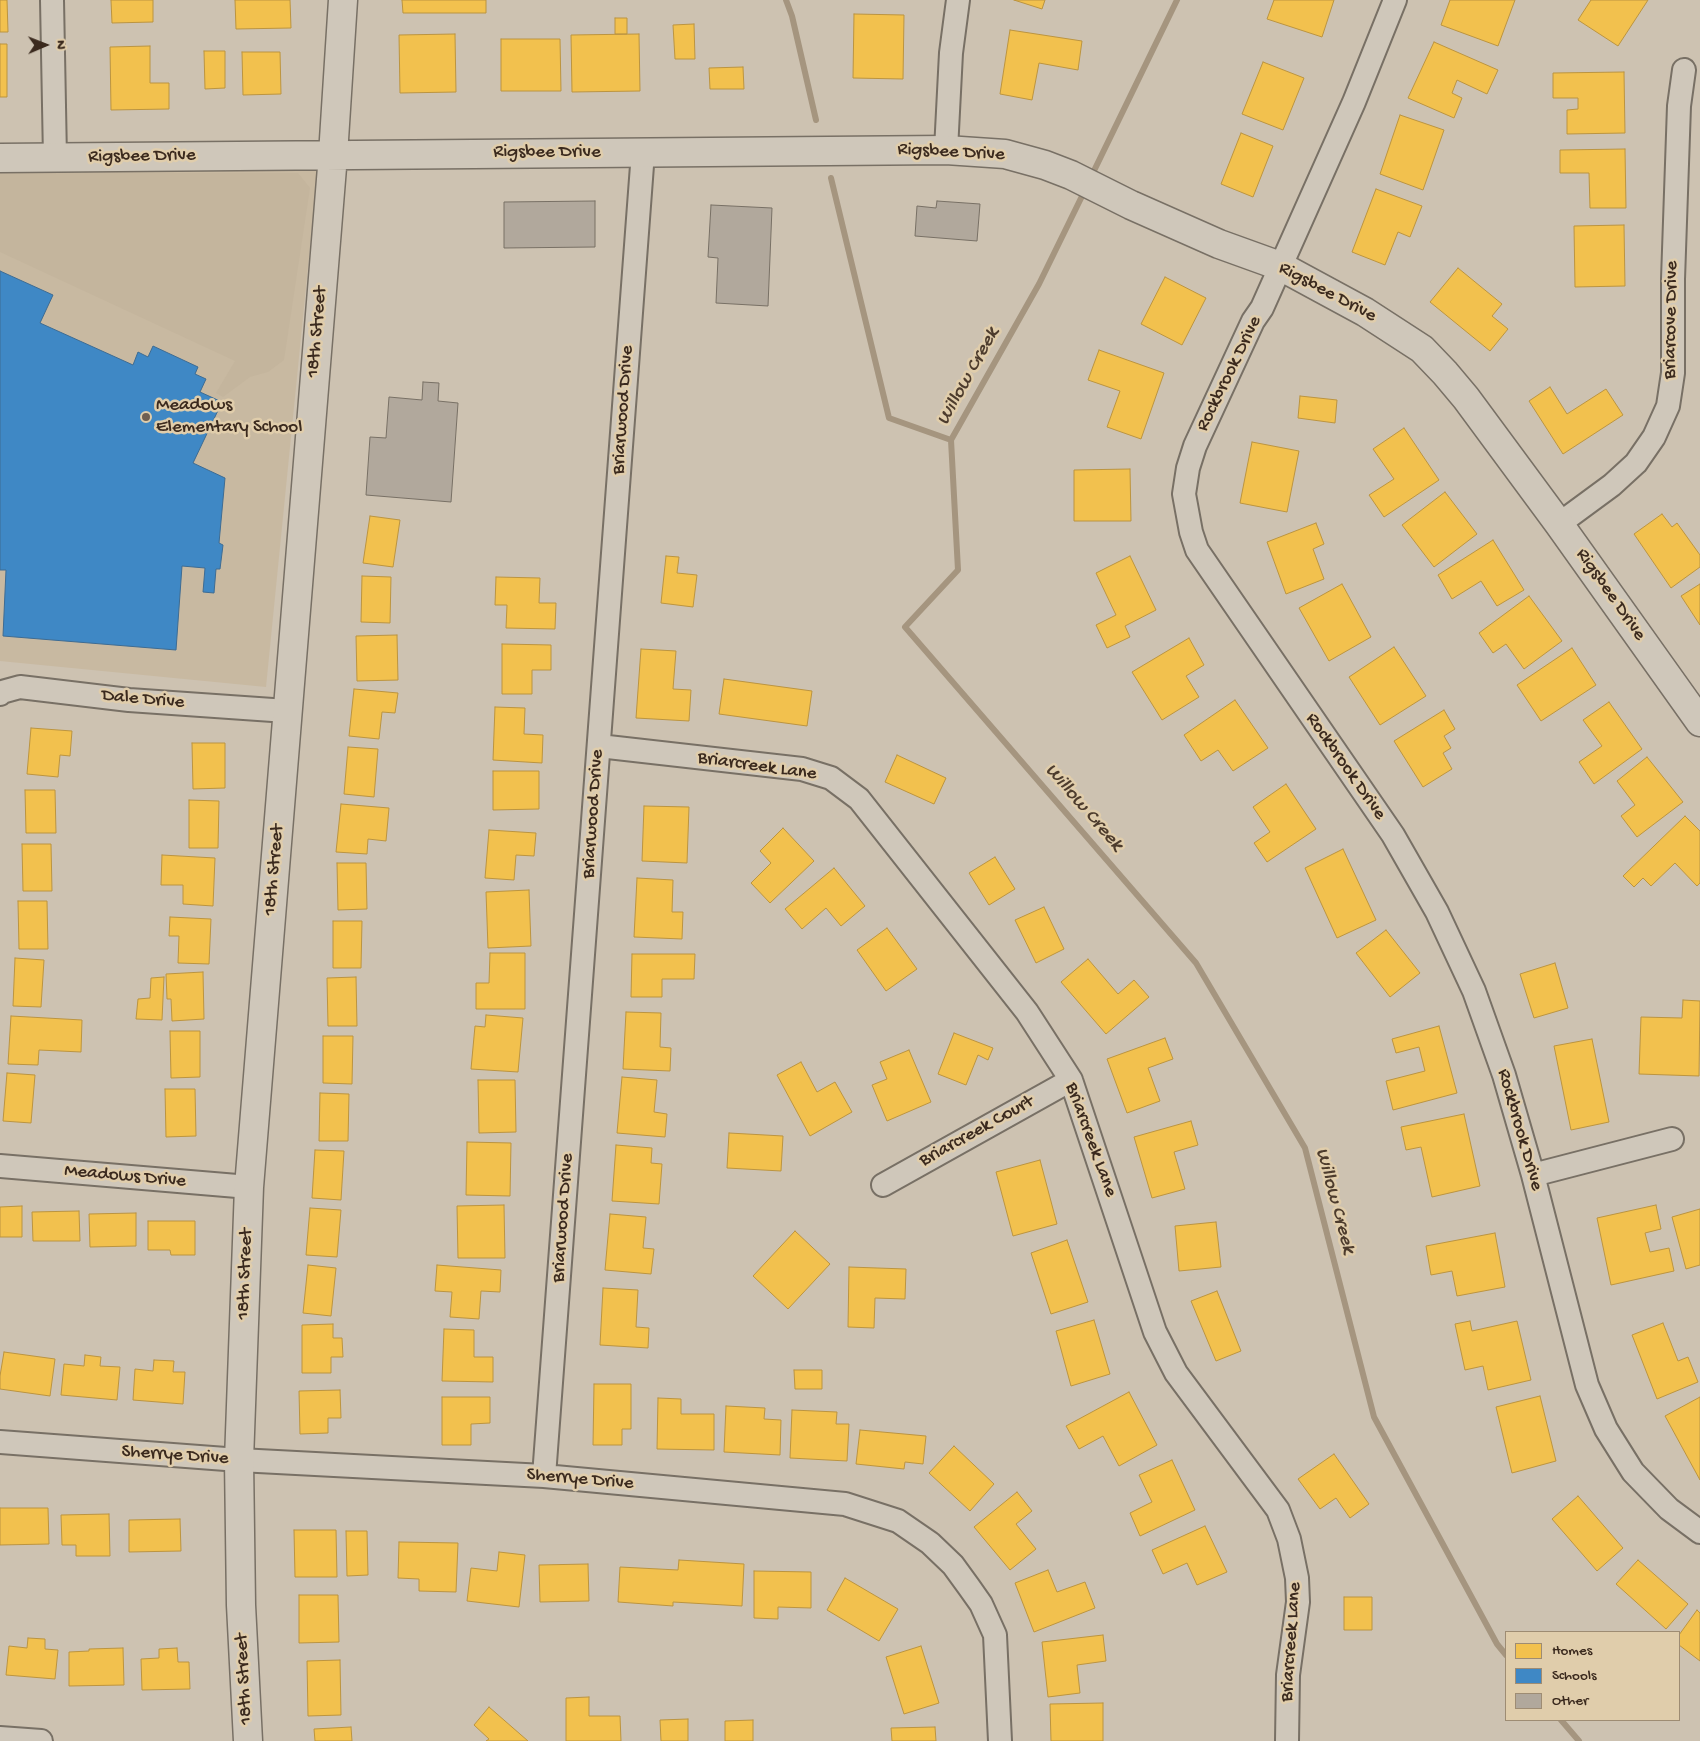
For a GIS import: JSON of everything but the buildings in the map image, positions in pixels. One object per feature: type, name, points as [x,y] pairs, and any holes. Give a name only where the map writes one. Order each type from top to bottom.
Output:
[{"type":"street","points":[[52,0],[54,158]]},
{"type":"street","name":"18th Street","points":[[248,1741],[241,1605],[239,1460],[250,1187],[333,155],[343,0]]},
{"type":"street","points":[[946,150],[951,53],[958,0]]},
{"type":"street","name":"Rockbrook Drive","points":[[1394,0],[1354,102],[1280,266],[1195,446],[1188,468],[1184,494],[1190,532],[1197,550],[1393,836],[1437,912],[1474,991],[1504,1075],[1533,1175],[1587,1385],[1606,1429],[1633,1472],[1669,1509],[1700,1532]]},
{"type":"street","name":"Briarcove Drive","points":[[1560,524],[1612,485],[1636,463],[1654,437],[1668,406],[1673,373],[1673,279],[1679,106],[1684,70]]},
{"type":"street","name":"Rigsbee Drive","points":[[0,158],[946,150],[1004,154],[1045,165],[1071,175],[1131,205],[1219,244],[1280,266],[1365,312],[1422,349],[1466,398],[1560,524],[1700,722]]},
{"type":"street","name":"Briarwood Drive","points":[[544,1476],[644,152]]},
{"type":"street","name":"Dale Drive","points":[[0,694],[20,687],[129,700],[287,711]]},
{"type":"street","name":"Briarcreek Lane","points":[[599,746],[802,770],[831,778],[859,799],[1027,1012],[1071,1080],[1155,1332],[1176,1373],[1278,1510],[1289,1539],[1297,1578],[1298,1602],[1288,1675],[1287,1741]]},
{"type":"street","name":"Briarcreek Court","points":[[883,1185],[1071,1080]]},
{"type":"street","points":[[1533,1175],[1672,1139]]},
{"type":"street","name":"Meadows Drive","points":[[0,1166],[250,1187]]},
{"type":"street","name":"Sherrye Drive","points":[[0,1442],[239,1460],[544,1476],[845,1504],[898,1521],[930,1543],[952,1565],[981,1604],[995,1635],[1000,1741]]},
{"type":"street","points":[[0,1738],[42,1741]]},
{"type":"shaded area","name":"Meadows Elementary School","points":[[318,167],[266,687],[0,661],[0,174]]},
{"type":"shaded area","points":[[0,173],[298,173],[310,188],[284,360],[268,372],[250,377],[223,397],[216,393],[235,361],[0,252]]},
{"type":"waterway","points":[[786,0],[792,16],[816,120]]},
{"type":"waterway","name":"Willow Creek","points":[[1090,179],[1177,0]]},
{"type":"waterway","points":[[831,178],[889,418],[951,440]]},
{"type":"waterway","name":"Willow Creek","points":[[1085,190],[1039,284],[951,440],[958,570],[905,627],[1196,963],[1305,1148],[1374,1417],[1497,1644],[1505,1654]]},
{"type":"waterway","name":"Willow Creek","points":[[1562,1721],[1579,1741]]},
{"type":"place","name":"Meadows Elementary School","points":[[146,417]]}]
